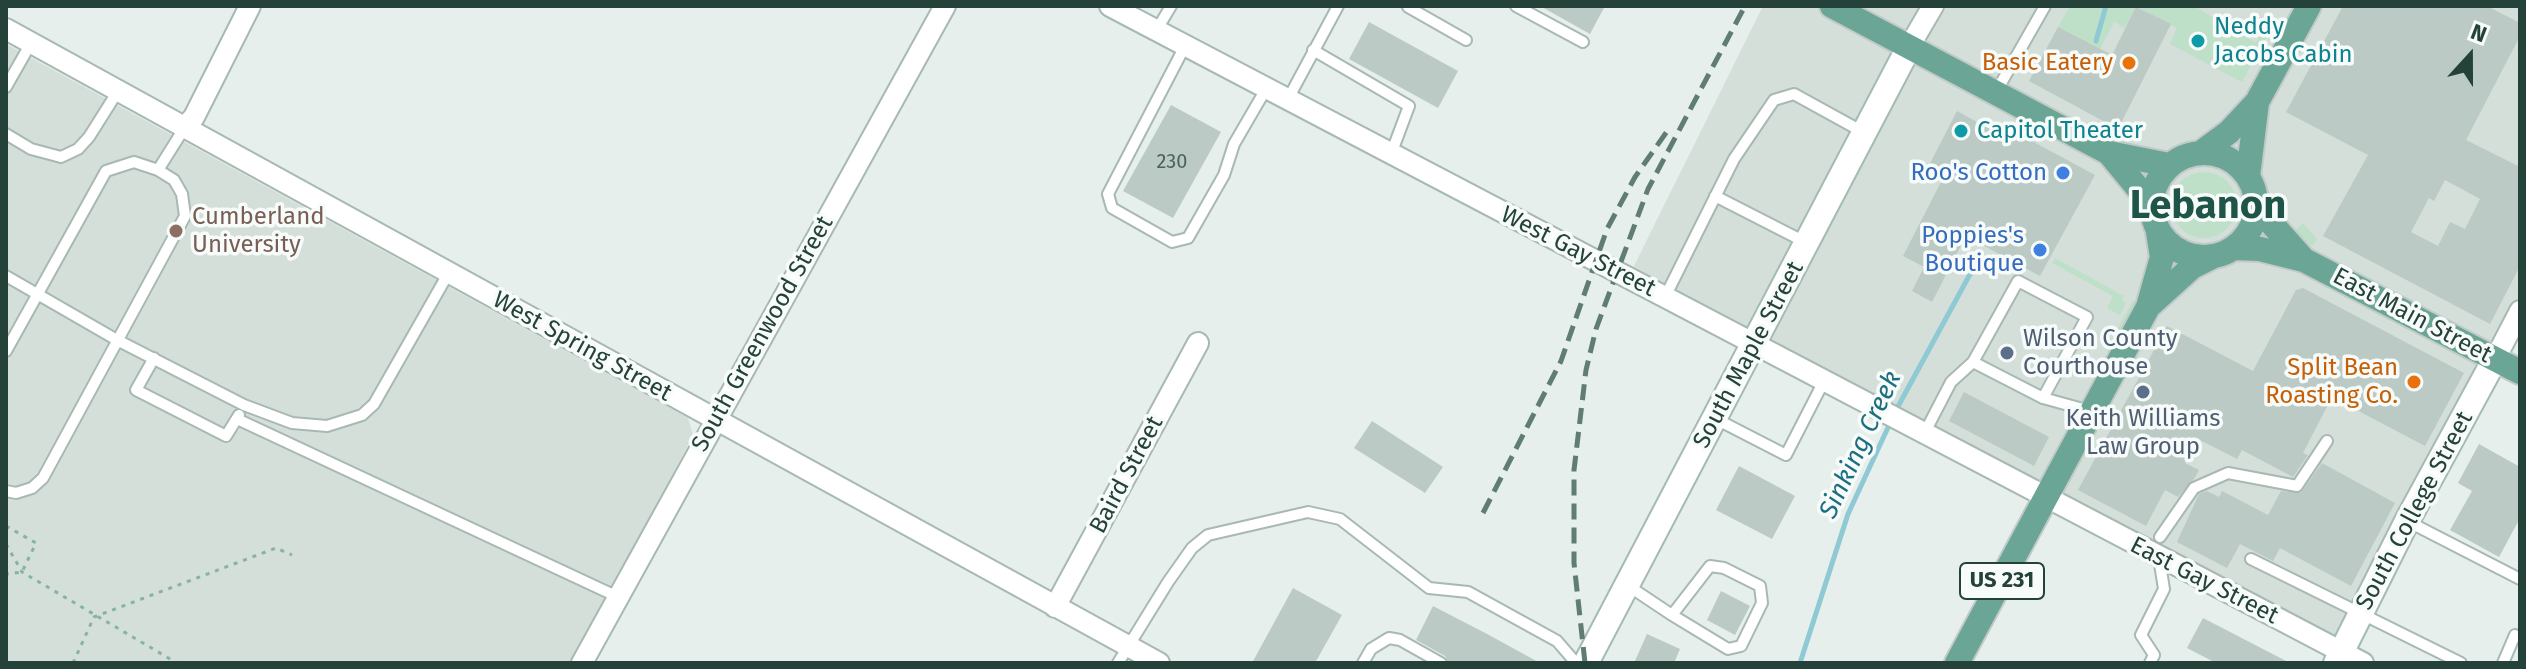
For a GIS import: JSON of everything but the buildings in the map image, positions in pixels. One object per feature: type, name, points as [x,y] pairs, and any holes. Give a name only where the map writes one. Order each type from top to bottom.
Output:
[{"type":"main road","points":[[2202,152],[2229,132],[2257,102],[2309,6]]},
{"type":"main road","points":[[1845,9],[1909,47],[2109,153],[2169,165]]},
{"type":"main road","points":[[2148,307],[2192,267],[2224,252],[2254,222],[2256,199],[2248,176],[2257,102]]},
{"type":"main road","points":[[2151,204],[2155,183],[2169,165],[2190,154],[2202,152],[2228,158],[2248,176]]},
{"type":"main road","points":[[2109,153],[2151,204]]},
{"type":"main road","name":"East Main Street","points":[[2256,199],[2265,216],[2304,260]]},
{"type":"main road","name":"US 231","points":[[1957,663],[2148,307],[2162,257],[2151,204]]},
{"type":"main road","points":[[2158,232],[2182,252],[2224,252]]},
{"type":"main road","name":"East Main Street","points":[[2224,252],[2260,249],[2304,260],[2520,372]]},
{"type":"street","points":[[185,127],[194,117],[250,6]]},
{"type":"street","name":"South Greenwood Street","points":[[582,663],[945,6]]},
{"type":"street","name":"West Gay Street","points":[[1110,6],[2046,499]]},
{"type":"street","points":[[1909,47],[1933,6]]},
{"type":"street","name":"West Spring Street","points":[[6,29],[1055,607],[1123,655],[1159,663]]},
{"type":"street","name":"South Maple Street","points":[[1586,663],[1756,344],[1909,47]]},
{"type":"street","points":[[2495,359],[2520,311]]},
{"type":"street","name":"Baird Street","points":[[1055,607],[1198,343]]},
{"type":"street","name":"South College Street","points":[[2347,659],[2362,613],[2407,521],[2495,359]]},
{"type":"street","name":"East Gay Street","points":[[2046,499],[2159,548],[2347,659]]},
{"type":"lane","points":[[1156,31],[1171,6]]},
{"type":"lane","points":[[1287,100],[1338,6]]},
{"type":"lane","points":[[1407,6],[1466,40]]},
{"type":"lane","points":[[1516,6],[1583,42]]},
{"type":"lane","points":[[1996,92],[2045,6]]},
{"type":"lane","points":[[6,87],[31,43]]},
{"type":"lane","points":[[1185,46],[1108,194],[1112,208],[1172,242],[1188,238],[1224,175],[1234,144],[1266,89]]},
{"type":"lane","points":[[1313,50],[1409,106],[1391,155]]},
{"type":"lane","points":[[6,134],[31,149],[61,157],[78,149],[89,137],[118,91]]},
{"type":"lane","points":[[1665,297],[1734,159],[1774,100],[1794,94],[1866,133]]},
{"type":"lane","points":[[158,170],[185,127]]},
{"type":"lane","points":[[6,351],[106,171],[134,162],[158,170],[174,180],[182,194],[185,216],[43,478],[32,488],[16,493],[6,491]]},
{"type":"lane","points":[[1715,196],[1807,243]]},
{"type":"lane","points":[[6,276],[117,340],[244,405],[292,423],[327,426],[362,415],[386,383],[448,274]]},
{"type":"lane","points":[[1924,434],[1951,382],[1973,362],[2018,281],[2087,317],[2043,398]]},
{"type":"lane","points":[[154,358],[136,390],[226,436],[244,405]]},
{"type":"lane","points":[[1973,362],[2043,398],[2090,411]]},
{"type":"lane","points":[[1716,419],[1786,455],[1824,381]]},
{"type":"lane","points":[[237,419],[618,597]]},
{"type":"lane","points":[[2150,663],[2154,655],[2141,635],[2164,589],[2159,548],[2194,488],[2228,473],[2297,486],[2327,441]]},
{"type":"lane","points":[[1123,655],[1192,548],[1208,535],[1308,512],[1340,519],[1429,588],[1468,592],[1557,641],[1576,663]]},
{"type":"lane","points":[[2407,521],[2520,579]]},
{"type":"lane","points":[[2251,559],[2461,663]]},
{"type":"lane","points":[[1627,585],[1672,615],[1728,649],[1741,646],[1762,603],[1760,586],[1724,568],[1710,566],[1672,615]]},
{"type":"lane","points":[[2503,629],[2518,636],[2503,663]]},
{"type":"lane","points":[[1363,663],[1371,649],[1389,638],[1400,640],[1441,663]]},
{"type":"path","points":[[6,526],[36,543],[22,572]]},
{"type":"path","points":[[6,544],[22,572],[177,663]]},
{"type":"path","points":[[73,663],[94,617],[276,548],[292,555]]},
{"type":"path","points":[[6,574],[22,572]]},
{"type":"shaded area","points":[[1763,6],[2520,6],[2520,311],[2342,652],[1628,278]]},
{"type":"shaded area","name":"Cumberland University","points":[[6,44],[688,418],[693,435],[575,663],[6,663]]},
{"type":"green space","points":[[2070,6],[2194,6],[2256,43],[2268,21],[2274,23],[2242,82],[2170,44],[2177,28],[2137,7],[2125,28],[2114,22],[2100,49],[2058,27]]},
{"type":"green space","points":[[2204,172],[2217,175],[2227,182],[2234,192],[2237,205],[2234,218],[2227,228],[2217,235],[2204,238],[2191,235],[2181,228],[2174,218],[2171,205],[2174,192],[2181,182],[2191,175]]},
{"type":"green space","points":[[2303,223],[2317,239],[2313,246],[2292,234]]},
{"type":"green space","points":[[2055,258],[2124,296],[2122,300],[2126,303],[2120,315],[2107,308],[2113,296],[2052,263]]},
{"type":"green space","points":[[2133,300],[2138,303],[2114,347],[2105,352]]},
{"type":"waterway","name":"Sinking Creek","points":[[2096,41],[2106,6]]},
{"type":"waterway","name":"Sinking Creek","points":[[1895,412],[1981,254]]},
{"type":"waterway","name":"Sinking Creek","points":[[1800,663],[1848,514],[1891,421]]},
{"type":"railway","points":[[1585,663],[1574,563],[1574,470],[1586,370],[1596,329],[1648,189],[1745,6]]},
{"type":"railway","points":[[1483,513],[1561,361],[1607,229],[1635,177],[1668,130]]},
{"type":"place","name":"Neddy Jacobs Cabin","points":[[2198,41]]},
{"type":"place","name":"Basic Eatery","points":[[2129,63]]},
{"type":"place","name":"Capitol Theater","points":[[1961,131]]},
{"type":"place","name":"Roo's Cotton","points":[[2063,173]]},
{"type":"place","name":"Cumberland University","points":[[176,231]]},
{"type":"place","name":"Poppies's Boutique","points":[[2040,250]]},
{"type":"place","name":"Wilson County Courthouse","points":[[2007,353]]},
{"type":"place","name":"Split Bean Roasting Co.","points":[[2414,382]]},
{"type":"place","name":"Keith Williams Law Group","points":[[2143,392]]},
{"type":"district","name":"Lebanon","points":[[2208,207]]}]
